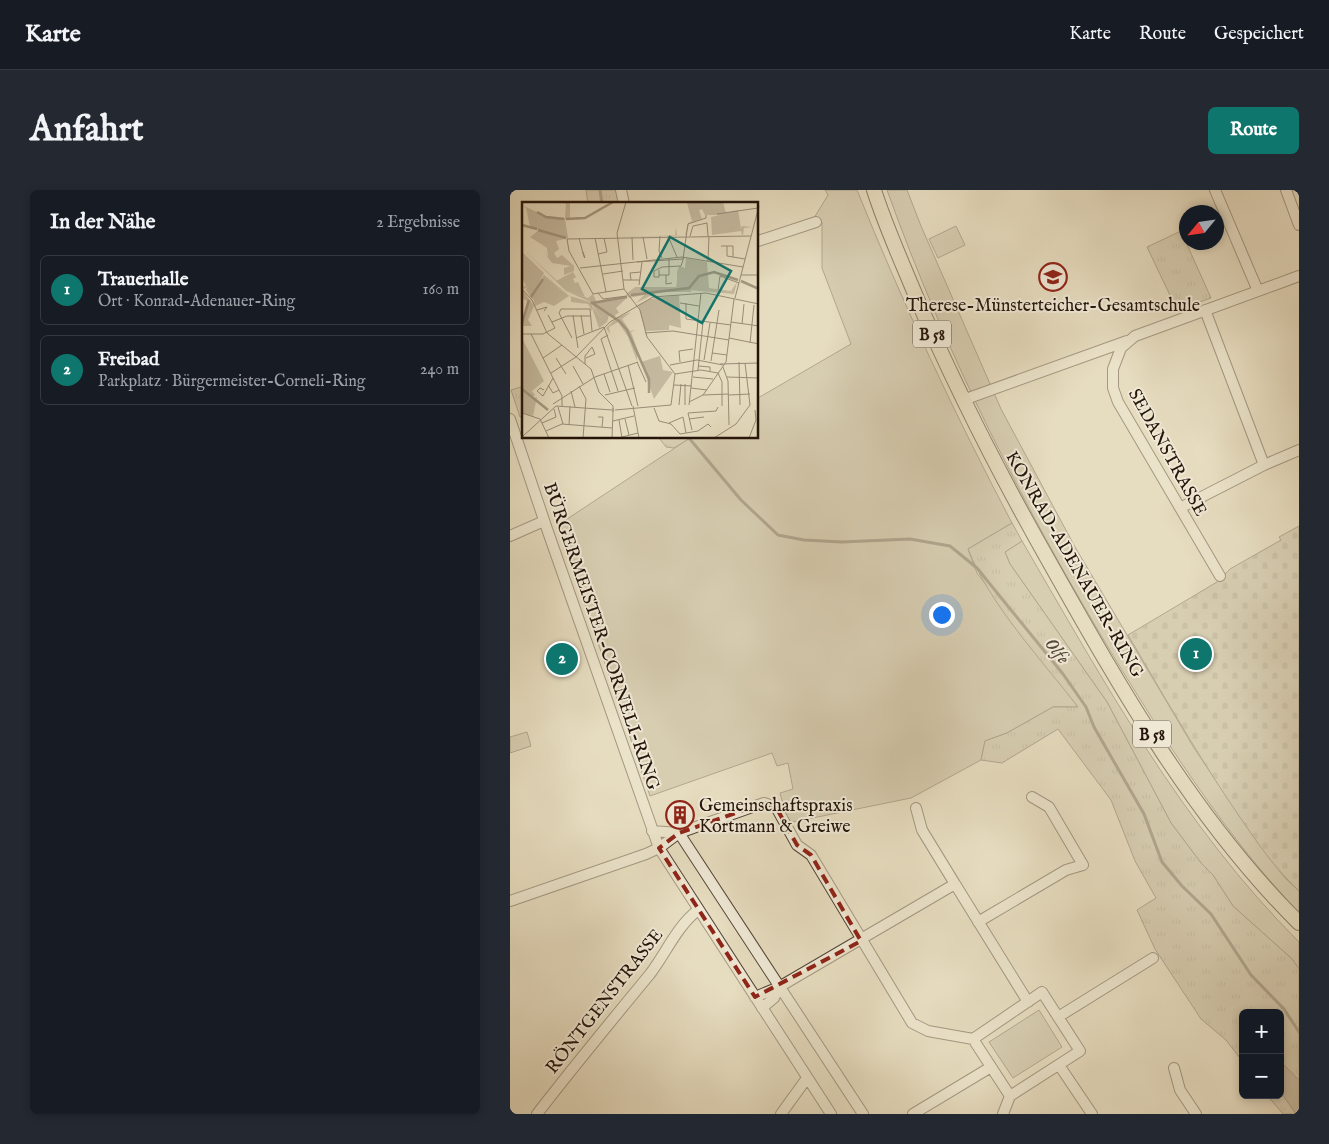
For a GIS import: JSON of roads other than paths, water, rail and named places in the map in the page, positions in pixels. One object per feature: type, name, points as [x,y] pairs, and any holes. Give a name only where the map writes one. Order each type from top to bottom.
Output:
[{"type":"main road","name":"KONRAD-ADENAUER-RING","points":[[874,190],[918,301],[963,400],[1034,536],[1079,615],[1149,731],[1182,781],[1236,853],[1299,923]]},
{"type":"street","points":[[1215,190],[1258,291]]},
{"type":"street","points":[[1286,190],[1299,225]]},
{"type":"street","points":[[759,241],[816,222]]},
{"type":"street","points":[[963,400],[1128,341],[1144,333],[1299,276]]},
{"type":"street","points":[[1205,310],[1264,465]]},
{"type":"street","name":"SEDANSTRASSE","points":[[1128,341],[1116,360],[1112,378],[1113,388],[1125,416],[1220,576]]},
{"type":"street","name":"BÜRGERMEISTER-CORNELI-RING","points":[[510,418],[544,521],[659,848],[831,1114]]},
{"type":"street","points":[[1180,508],[1264,465],[1299,450]]},
{"type":"street","points":[[510,536],[544,521]]},
{"type":"street","points":[[978,922],[1066,870],[1083,865],[1049,808],[1032,797]]},
{"type":"street","points":[[510,901],[659,848],[679,833],[764,803],[776,807],[797,845],[811,855],[861,941],[912,1022],[928,1031],[973,1039],[1042,992],[1080,1051],[1010,1096],[1002,1114]]},
{"type":"street","points":[[916,808],[922,830],[1028,1002]]},
{"type":"street","points":[[652,831],[679,833]]},
{"type":"street","points":[[679,833],[863,1114]]},
{"type":"street","points":[[755,997],[779,987],[861,941],[955,884]]},
{"type":"street","name":"RÖNTGENSTRASSE","points":[[537,1114],[598,1034],[650,974],[686,920],[698,910]]},
{"type":"street","points":[[1058,1017],[1153,958]]},
{"type":"street","points":[[762,1008],[774,998],[779,987]]},
{"type":"street","points":[[973,1039],[1010,1096]]},
{"type":"street","points":[[1058,1064],[1092,1114]]},
{"type":"street","points":[[913,1114],[991,1067]]},
{"type":"street","points":[[1174,1068],[1180,1090],[1196,1114]]},
{"type":"street","points":[[781,1114],[807,1078]]},
{"type":"waterway","name":"Olfe","points":[[600,190],[602,202]]},
{"type":"waterway","name":"Olfe","points":[[690,439],[741,500],[778,535],[804,540],[842,542],[910,539],[950,546],[977,568],[1063,674],[1086,707],[1094,727],[1144,814],[1162,862],[1182,886],[1211,914],[1251,975],[1284,1009],[1299,1032]]},
{"type":"place","name":"Therese-Münsterteicher-Gesamtschule","points":[[1053,277]]},
{"type":"place","name":"Trauerhalle","points":[[1196,654]]},
{"type":"place","name":"Freibad","points":[[562,659]]},
{"type":"place","name":"Gemeinschaftspraxis Kortmann & Greiwe","points":[[680,815]]}]
